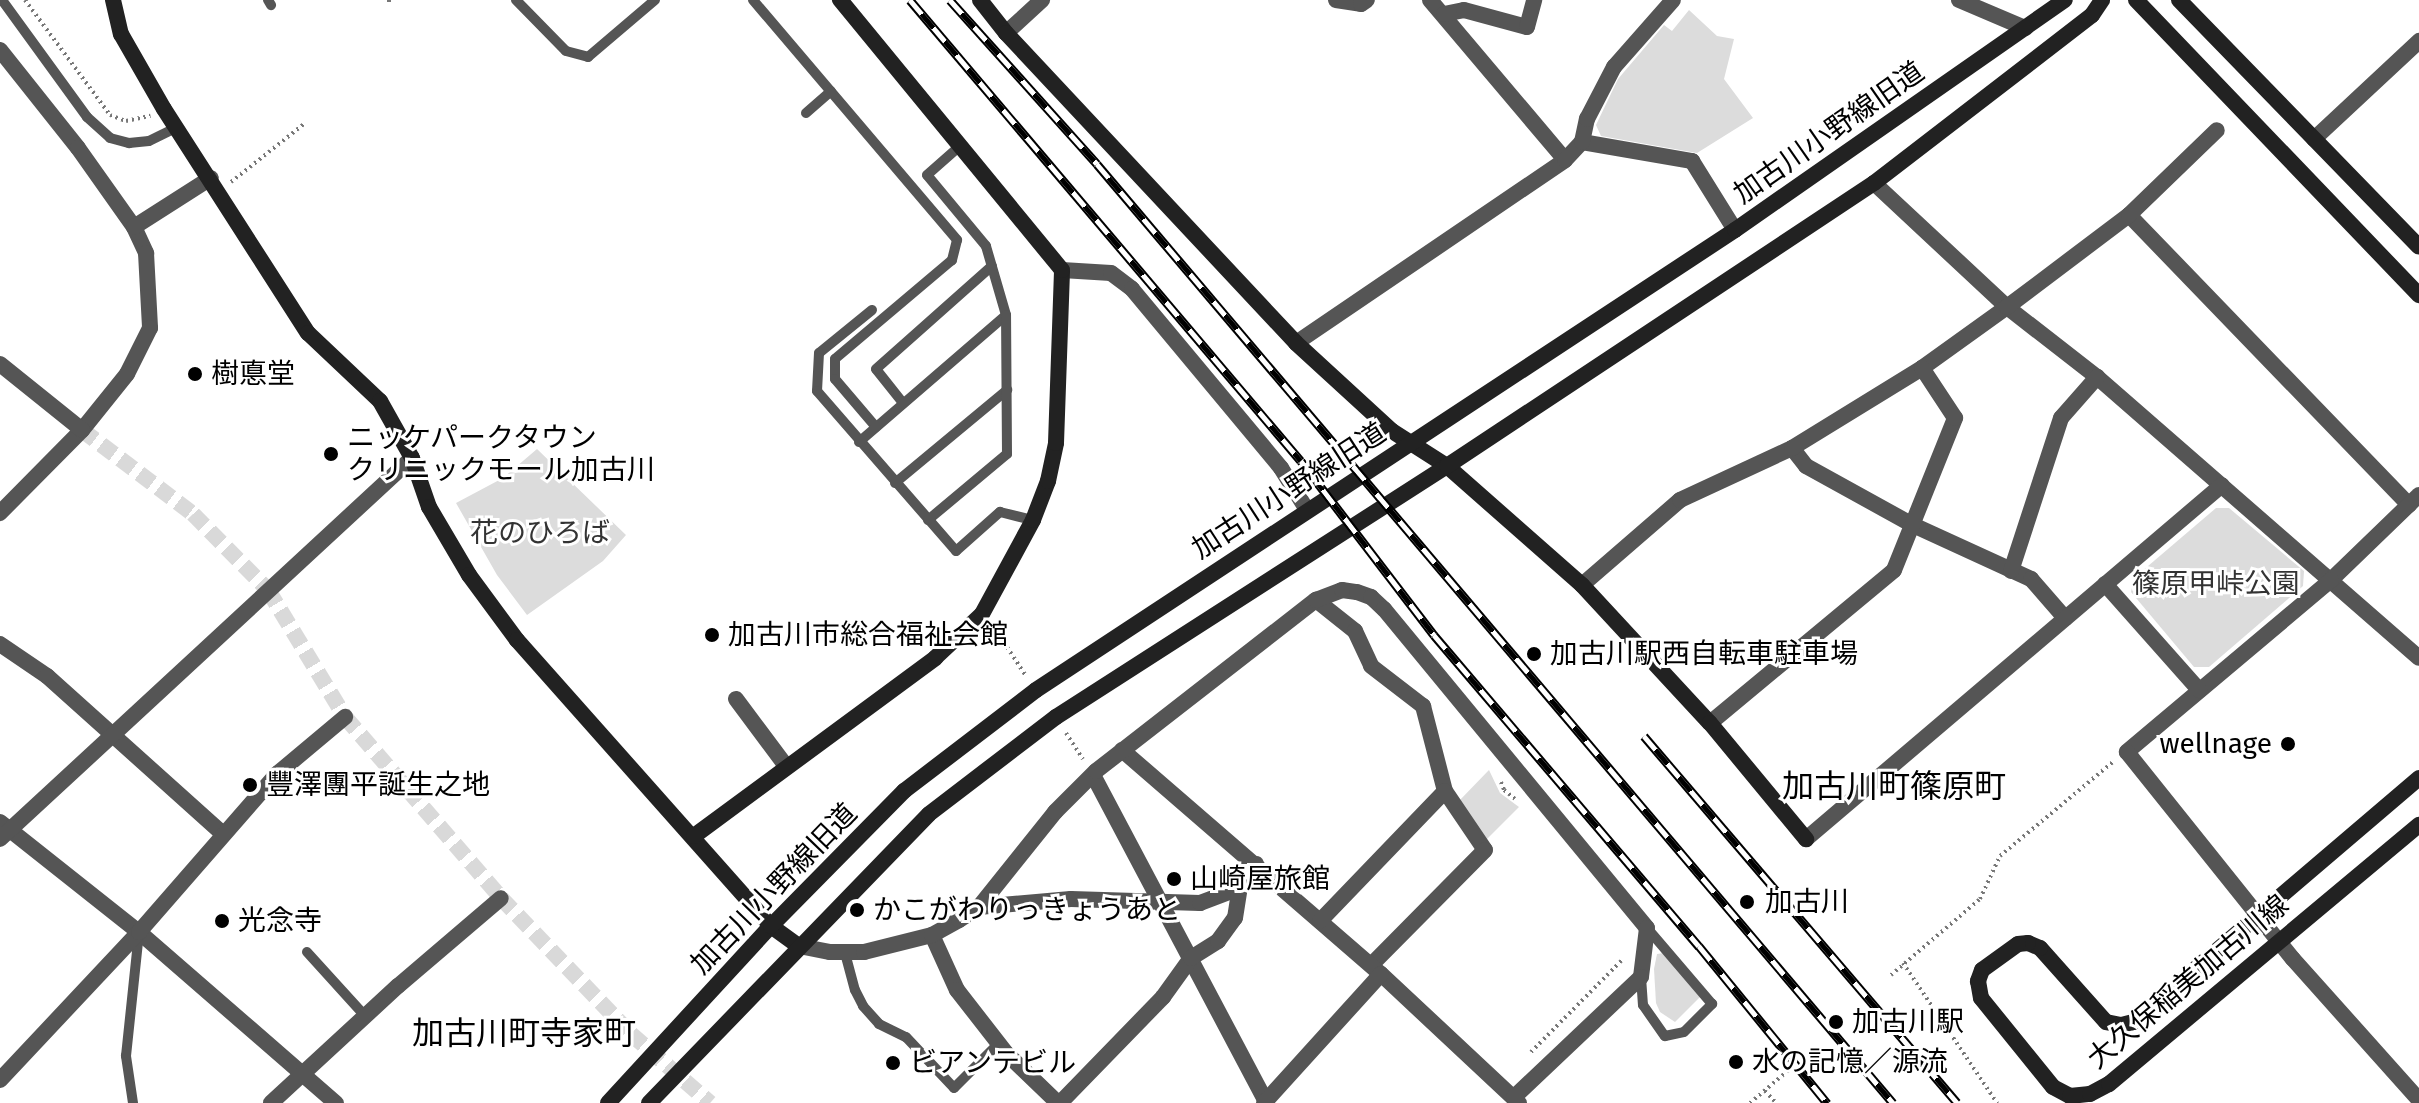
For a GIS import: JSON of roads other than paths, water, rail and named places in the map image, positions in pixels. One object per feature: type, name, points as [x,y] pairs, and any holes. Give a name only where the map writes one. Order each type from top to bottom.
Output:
[{"type":"street","points":[[113,0],[121,34],[164,109],[308,333],[380,401],[412,458],[429,507],[469,575],[517,640],[771,926],[799,946],[845,953],[864,952],[932,935],[979,907],[1055,812],[1122,750],[1316,600],[1329,592],[1357,592],[1371,597],[1384,609],[1647,928],[1641,977],[1516,1100],[1376,970],[1122,750]]},
{"type":"street","points":[[694,836],[935,658],[973,623],[1010,567],[1033,520],[1048,481],[1056,443],[1062,270],[840,0]]},
{"type":"street","points":[[980,0],[1006,33],[1296,343],[1392,431],[1447,466],[1582,585],[1710,723],[1806,839],[2222,485]]},
{"type":"street","points":[[1006,33],[1042,0]]},
{"type":"street","points":[[1336,0],[1361,4],[1367,0]]},
{"type":"street","points":[[1430,0],[1565,160]]},
{"type":"street","points":[[1444,14],[1464,10],[1527,27],[1534,0]]},
{"type":"street","points":[[1296,343],[1565,160],[1582,142],[1587,119],[1614,67],[1673,0]]},
{"type":"street","points":[[1959,0],[2025,28]]},
{"type":"street","name":"加古川小野線旧道","points":[[608,1103],[771,926],[904,791],[1041,686],[1735,230],[2065,0]]},
{"type":"street","name":"加古川小野線旧道","points":[[649,1103],[929,814],[1056,717],[1447,466],[1874,183],[2092,15],[2102,0]]},
{"type":"street","points":[[2136,0],[2419,295]]},
{"type":"street","points":[[2179,0],[2419,247]]},
{"type":"street","points":[[2314,139],[2419,41]]},
{"type":"street","points":[[0,50],[78,148],[134,227],[146,253],[150,328],[127,374],[82,430],[0,513]]},
{"type":"street","points":[[1582,585],[1680,500],[1792,448],[1922,368],[2129,215],[2217,130]]},
{"type":"street","points":[[1582,142],[1692,161],[1735,230]]},
{"type":"street","points":[[1874,183],[2007,307],[2097,377],[2419,658]]},
{"type":"street","points":[[134,227],[215,185]]},
{"type":"street","points":[[2129,215],[2414,500],[2331,580],[2127,752],[2278,940],[2418,1101]]},
{"type":"street","points":[[1062,270],[1111,273],[1132,289],[1281,468],[1307,510]]},
{"type":"street","points":[[0,364],[82,430]]},
{"type":"street","points":[[1710,723],[1894,570],[1955,418],[1922,368]]},
{"type":"street","points":[[2011,571],[2061,418],[2097,377]]},
{"type":"street","points":[[1792,448],[1806,466],[1913,525],[2031,579],[2065,618]]},
{"type":"street","points":[[336,1103],[139,932],[3,830],[113,734],[412,458]]},
{"type":"street","points":[[2105,584],[2199,690]]},
{"type":"street","points":[[1093,775],[1266,1102],[1376,970],[1485,850],[1445,791],[1423,706],[1371,666],[1355,631],[1316,600]]},
{"type":"street","points":[[0,644],[47,676],[222,833]]},
{"type":"street","points":[[736,699],[786,766]]},
{"type":"street","points":[[0,1080],[139,932],[222,833],[277,774],[345,717]]},
{"type":"street","name":"大久保稲美加古川線","points":[[2419,778],[2127,1024],[2106,1022],[2040,948],[2028,943],[2018,944],[1982,970],[1978,989],[1981,998],[2053,1087],[2070,1096],[2081,1096],[2109,1084],[2419,825]]},
{"type":"street","points":[[1320,921],[1445,791]]},
{"type":"street","points":[[932,935],[957,990],[999,1043],[1059,1103],[1163,997],[1191,958],[1218,941],[1235,918],[1240,888],[1256,864]]},
{"type":"street","points":[[979,907],[1071,899],[1200,903],[1240,888]]},
{"type":"street","points":[[271,1103],[301,1072],[501,898]]},
{"type":"lane","points":[[2,0],[87,117],[110,138],[129,143],[149,141],[176,128]]},
{"type":"lane","points":[[516,0],[566,51],[588,57],[655,0]]},
{"type":"lane","points":[[753,0],[957,240],[952,260],[835,359],[835,379],[876,427]]},
{"type":"lane","points":[[806,113],[831,91]]},
{"type":"lane","points":[[928,520],[1007,454],[1006,315],[992,266],[986,246],[927,175],[961,145]]},
{"type":"lane","points":[[903,403],[876,369],[992,266]]},
{"type":"lane","points":[[872,310],[819,353],[817,391],[956,551],[1000,512],[1033,520]]},
{"type":"lane","points":[[859,442],[1006,315]]},
{"type":"lane","points":[[895,483],[1007,390]]},
{"type":"lane","points":[[1641,977],[1643,1005],[1665,1036],[1684,1032],[1712,1004],[1647,928]]},
{"type":"lane","points":[[133,1103],[126,1056],[139,932]]},
{"type":"lane","points":[[307,952],[365,1016]]},
{"type":"lane","points":[[845,953],[855,990],[863,1006],[879,1024],[906,1037],[954,1088],[999,1043]]},
{"type":"tunnel","points":[[82,430],[193,514],[268,590],[345,717],[501,898],[631,1034],[710,1103]]},
{"type":"railway","points":[[910,0],[1301,461],[1434,635],[1699,946],[1827,1103]]},
{"type":"railway","points":[[950,0],[1097,164],[1893,1103]]},
{"type":"railway","points":[[1644,736],[1957,1103]]},
{"type":"place","name":"樹悳堂","points":[[195,374]]},
{"type":"place","name":"ニッケパークタウン クリニックモール加古川","points":[[331,454]]},
{"type":"place","name":"加古川市総合福祉会館","points":[[712,635]]},
{"type":"place","name":"加古川駅西自転車駐車場","points":[[1534,654]]},
{"type":"place","name":"wellnage","points":[[2288,744]]},
{"type":"place","name":"豐澤團平誕生之地","points":[[250,785]]},
{"type":"place","name":"山崎屋旅館","points":[[1174,879]]},
{"type":"place","name":"加古川","points":[[1747,902]]},
{"type":"place","name":"かこがわりっきょうあと","points":[[857,910]]},
{"type":"place","name":"光念寺","points":[[222,921]]},
{"type":"place","name":"加古川駅","points":[[1836,1022]]},
{"type":"place","name":"水の記憶／源流","points":[[1736,1062]]},
{"type":"place","name":"ビアンテビル","points":[[893,1063]]},
{"type":"district","name":"加古川町篠原町","points":[[1894,786]]},
{"type":"district","name":"加古川町寺家町","points":[[524,1033]]},
{"type":"park label","name":"花のひろば","points":[[540,533]]},
{"type":"park label","name":"篠原甲峠公園","points":[[2216,584]]}]
